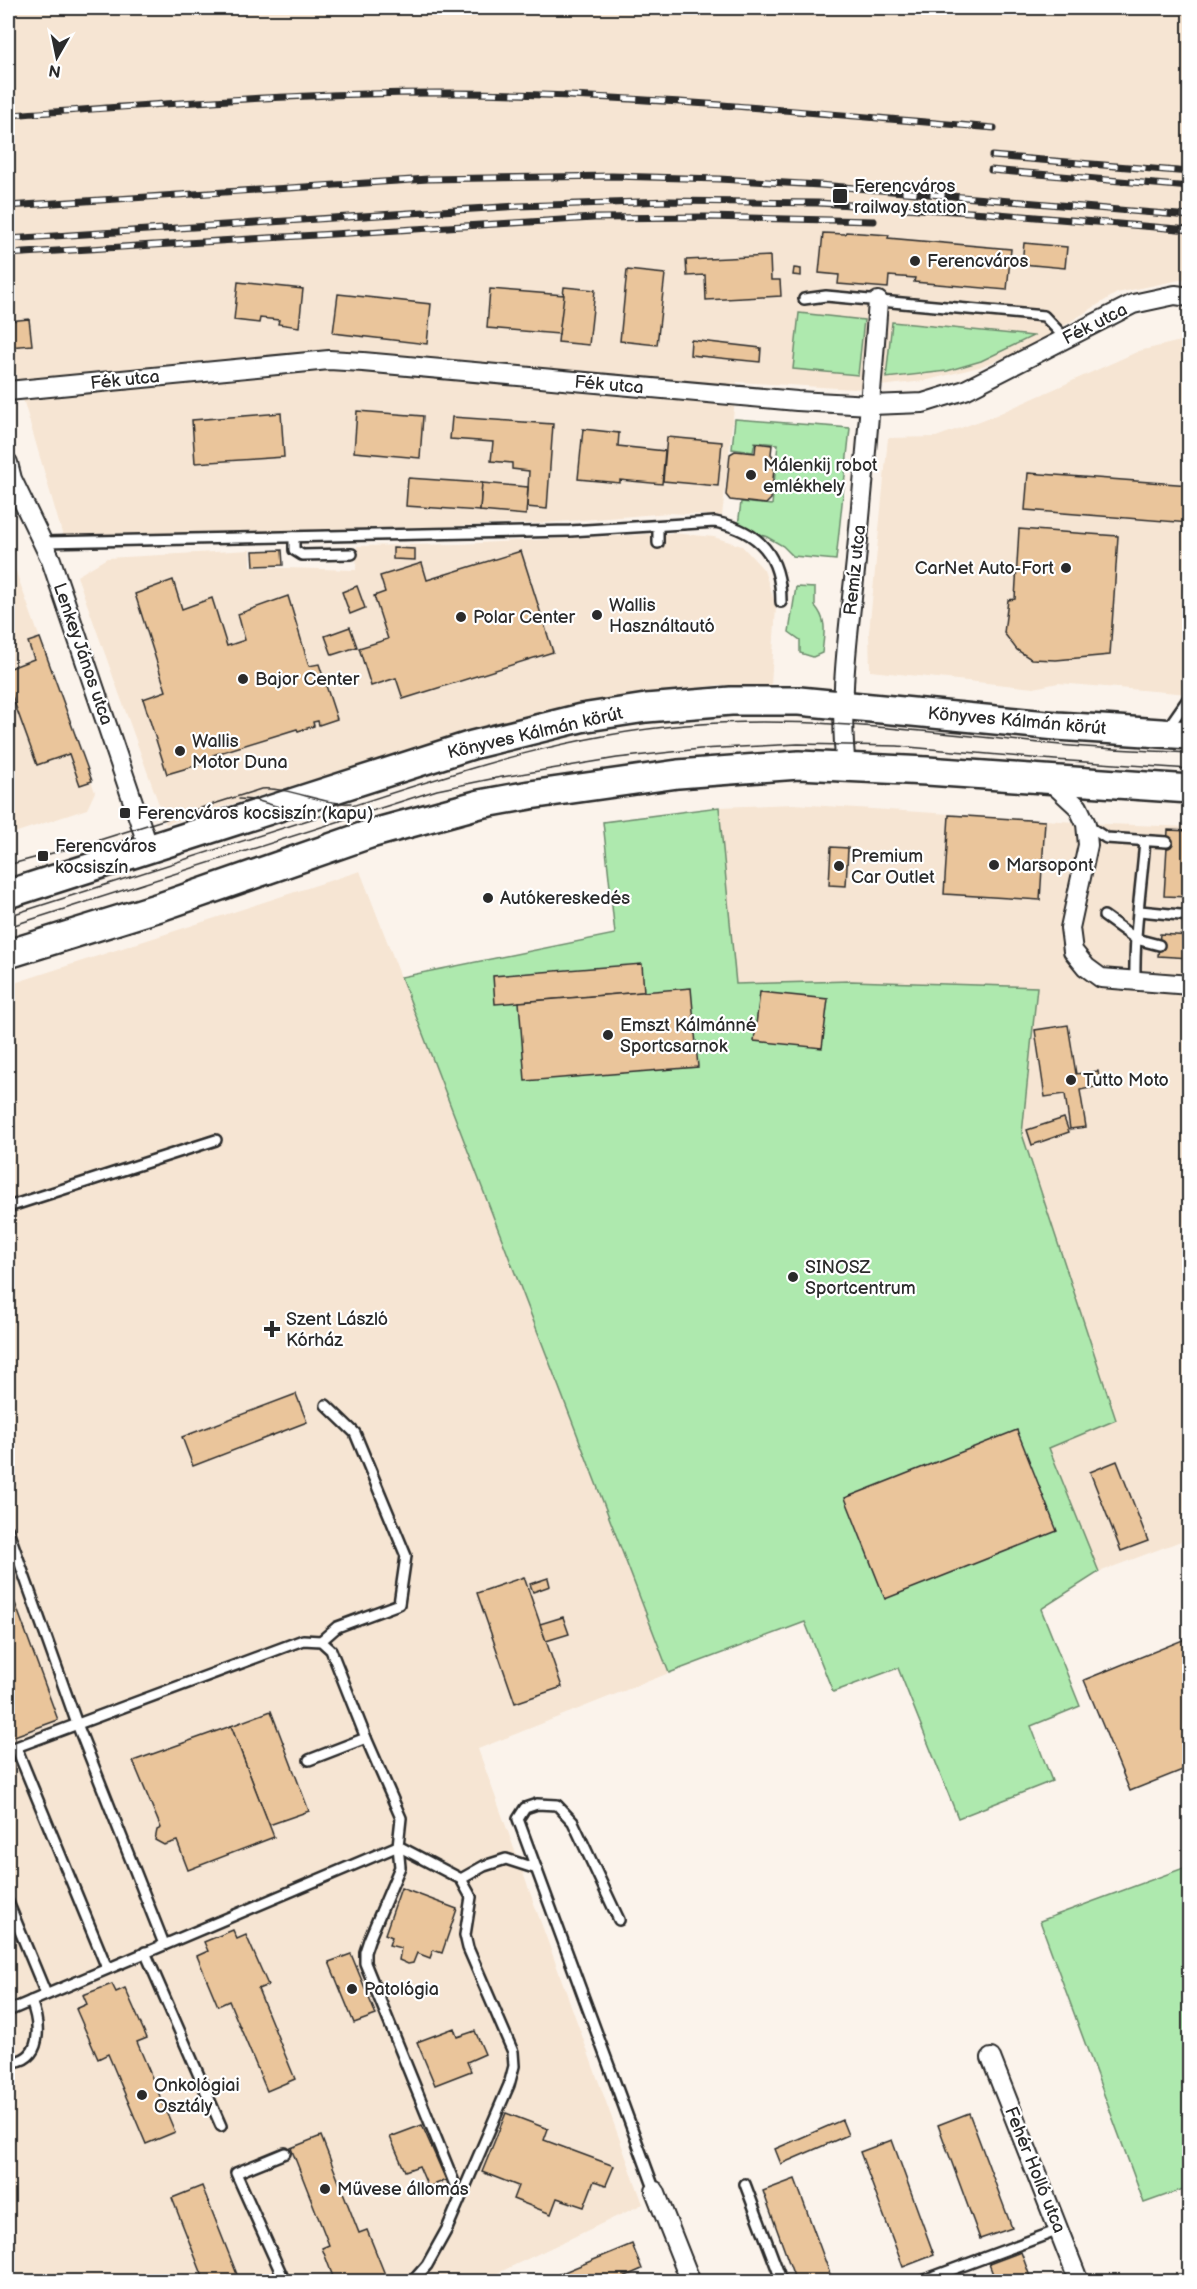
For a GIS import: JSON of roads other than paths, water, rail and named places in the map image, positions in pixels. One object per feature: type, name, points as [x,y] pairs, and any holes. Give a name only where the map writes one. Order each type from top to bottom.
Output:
[{"type":"main road","name":"Könyves Kálmán körút","points":[[8,894],[472,745],[581,718],[646,708],[731,701],[799,701],[1177,735]]},
{"type":"main road","points":[[8,954],[163,906],[370,834],[480,804],[530,795],[689,773],[799,765],[1190,789]]},
{"type":"street","name":"Fék utca","points":[[8,391],[328,360],[731,396],[871,405],[923,403],[965,390],[1133,304],[1175,295],[1190,297]]},
{"type":"street","name":"Remíz utca","points":[[846,767],[843,744],[844,704],[851,602],[871,405],[878,301]]},
{"type":"street","name":"Lenkey János utca","points":[[8,464],[12,479],[44,542],[148,849]]},
{"type":"street","points":[[1049,780],[1078,807],[1086,824],[1088,845],[1070,928],[1073,951],[1086,967],[1101,978],[1190,985]]},
{"type":"street","name":"Fehér Holló utca","points":[[991,2058],[1079,2282]]},
{"type":"street","points":[[655,2191],[691,2282]]},
{"type":"lane","points":[[804,298],[826,296],[1044,316],[1066,339]]},
{"type":"lane","points":[[44,542],[561,532],[716,522],[749,533],[763,544],[778,572],[782,602]]},
{"type":"lane","points":[[658,526],[658,543]]},
{"type":"lane","points":[[294,537],[294,550],[302,555],[352,554]]},
{"type":"lane","points":[[1177,735],[1190,696]]},
{"type":"lane","points":[[1086,824],[1106,838],[1167,842]]},
{"type":"lane","points":[[1135,981],[1136,939],[1145,841]]},
{"type":"lane","points":[[1140,910],[1190,916]]},
{"type":"lane","points":[[1104,916],[1136,939],[1158,945]]},
{"type":"lane","points":[[8,1207],[216,1140]]},
{"type":"lane","points":[[321,1641],[337,1627],[399,1604],[406,1556],[355,1433],[326,1405]]},
{"type":"lane","points":[[8,1530],[77,1724],[164,1944]]},
{"type":"lane","points":[[107,1968],[12,1749],[303,1640],[321,1641],[331,1650],[400,1818],[398,1846],[400,1867],[369,1940],[365,1952],[365,1963],[460,2197]]},
{"type":"lane","points":[[309,1760],[366,1738]]},
{"type":"lane","points":[[619,1920],[573,1822],[557,1805],[537,1804],[525,1808],[518,1819],[655,2191]]},
{"type":"lane","points":[[8,2011],[398,1846]]},
{"type":"lane","points":[[398,1846],[461,1879],[471,1897],[465,1935],[468,1948],[513,2052],[514,2066],[509,2085],[447,2229],[427,2265],[412,2282]]},
{"type":"lane","points":[[461,1879],[484,1866],[506,1859],[537,1869]]},
{"type":"lane","points":[[8,1902],[46,1994]]},
{"type":"lane","points":[[145,1952],[221,2126]]},
{"type":"lane","points":[[8,2062],[25,2058],[36,2044],[37,2017],[31,2001]]},
{"type":"lane","points":[[285,2153],[236,2173],[285,2282]]},
{"type":"lane","points":[[745,2184],[782,2282]]},
{"type":"lane","points":[[919,2282],[1059,2230]]},
{"type":"tram line","points":[[8,916],[459,772],[549,748],[640,730],[731,722],[822,723],[1067,746],[1190,753]]},
{"type":"tram line","points":[[8,927],[437,790],[617,758],[700,749],[798,744],[897,746],[1190,769]]},
{"type":"tram line","points":[[8,865],[90,843],[261,789],[351,803]]},
{"type":"tram line","points":[[239,799],[255,800],[317,818]]},
{"type":"railway","points":[[8,115],[286,97],[454,93],[657,101],[994,128]]},
{"type":"railway","points":[[992,156],[1190,172]]},
{"type":"railway","points":[[991,170],[1190,187]]},
{"type":"railway","points":[[8,206],[428,179],[612,176],[820,185],[1190,216]]},
{"type":"railway","points":[[8,239],[519,206],[669,201],[818,203],[987,213],[1190,230]]},
{"type":"railway","points":[[8,254],[594,218],[706,217],[874,221]]},
{"type":"place","name":"Ferencváros railway station","points":[[840,196]]},
{"type":"place","name":"Ferencváros","points":[[915,261]]},
{"type":"place","name":"Málenkij robot emlékhely","points":[[751,475]]},
{"type":"place","name":"CarNet Auto-Fort","points":[[1066,568]]},
{"type":"place","name":"Wallis Használtautó","points":[[597,615]]},
{"type":"place","name":"Polar Center","points":[[461,617]]},
{"type":"place","name":"Bajor Center","points":[[243,679]]},
{"type":"place","name":"Wallis Motor Duna","points":[[180,751]]},
{"type":"place","name":"Ferencváros kocsiszín (kapu)","points":[[125,813]]},
{"type":"place","name":"Ferencváros kocsiszín","points":[[43,856]]},
{"type":"place","name":"Marsopont","points":[[994,865]]},
{"type":"place","name":"Premium Car Outlet","points":[[839,866]]},
{"type":"place","name":"Autókereskedés","points":[[488,898]]},
{"type":"place","name":"Emszt Kálmánné Sportcsarnok","points":[[608,1035]]},
{"type":"place","name":"Tutto Moto","points":[[1071,1080]]},
{"type":"place","name":"SINOSZ Sportcentrum","points":[[793,1277]]},
{"type":"place","name":"Szent László Kórház","points":[[272,1329]]},
{"type":"place","name":"Patológia","points":[[352,1989]]},
{"type":"place","name":"Onkológiai Osztály","points":[[142,2095]]},
{"type":"place","name":"Művese állomás","points":[[325,2189]]}]
